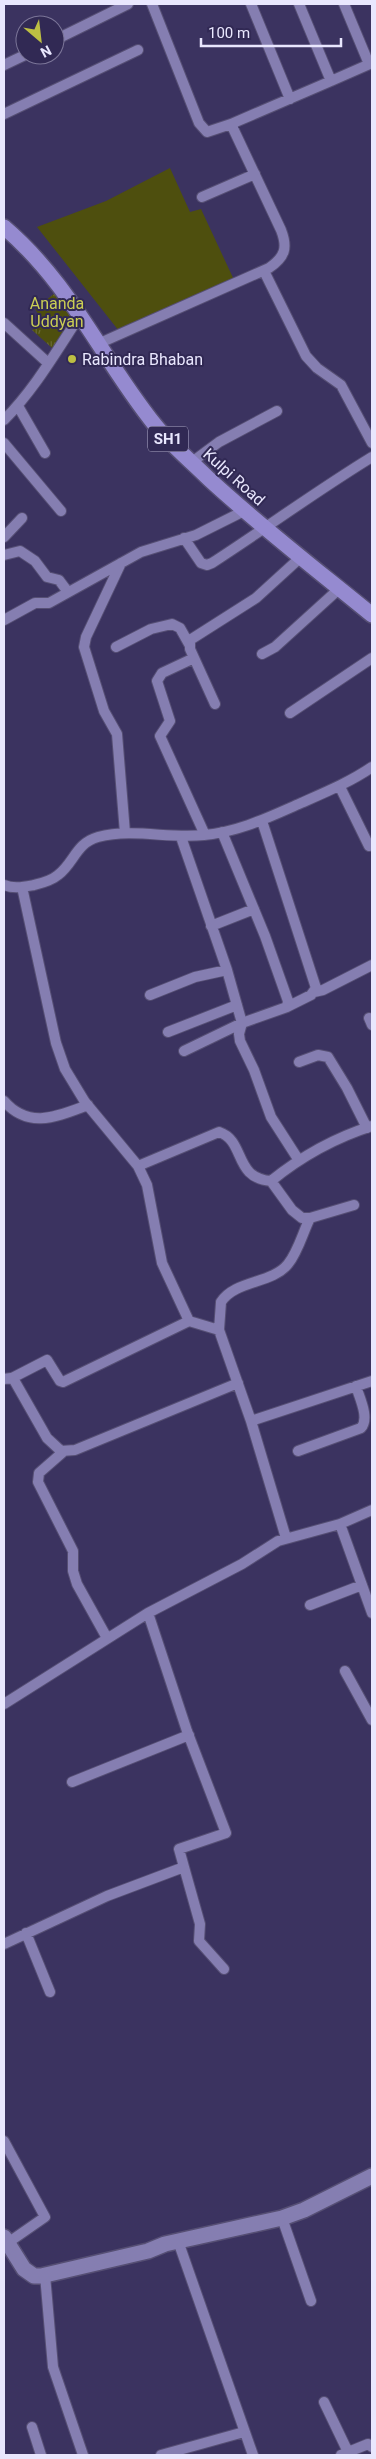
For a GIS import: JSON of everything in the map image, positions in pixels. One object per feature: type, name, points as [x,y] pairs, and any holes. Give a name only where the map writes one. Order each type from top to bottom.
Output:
[{"type":"main road","name":"Kulpi Road","points":[[4,227],[42,265],[81,314],[156,425],[244,511],[372,614]]},
{"type":"main road","points":[[6,2240],[24,2269],[34,2276],[44,2275],[148,2251],[178,2241],[282,2218],[304,2210],[372,2176]]},
{"type":"street","points":[[65,35],[117,6],[128,4]]},
{"type":"street","points":[[152,4],[203,129],[207,132],[231,124],[331,82],[371,63],[344,4]]},
{"type":"street","points":[[251,4],[290,99]]},
{"type":"street","points":[[299,4],[331,82]]},
{"type":"street","points":[[4,114],[138,50]]},
{"type":"street","points":[[100,343],[264,270],[281,259],[285,252],[285,241],[231,124]]},
{"type":"street","points":[[202,197],[255,174]]},
{"type":"street","points":[[264,270],[306,356],[317,368],[342,386],[372,443]]},
{"type":"street","points":[[4,420],[18,406],[81,314]]},
{"type":"street","points":[[4,323],[48,363]]},
{"type":"street","points":[[18,406],[45,453]]},
{"type":"street","points":[[192,462],[219,442],[277,411]]},
{"type":"street","points":[[4,443],[61,511]]},
{"type":"street","points":[[184,538],[201,563],[207,565],[372,457]]},
{"type":"street","points":[[4,620],[29,605],[49,603],[153,547],[196,535],[244,511]]},
{"type":"street","points":[[4,537],[22,518]]},
{"type":"street","points":[[4,555],[16,550],[20,551],[35,561],[48,577],[59,580],[68,592]]},
{"type":"street","points":[[189,644],[194,637],[264,592],[301,557]]},
{"type":"street","points":[[121,563],[86,637],[84,647],[104,711],[118,741],[125,833]]},
{"type":"street","points":[[262,654],[275,647],[340,588]]},
{"type":"street","points":[[116,647],[151,629],[172,624],[180,628],[215,704]]},
{"type":"street","points":[[194,658],[162,673],[157,681],[170,721],[160,736],[205,836]]},
{"type":"street","points":[[290,712],[372,658]]},
{"type":"street","points":[[4,885],[22,888],[45,882],[58,876],[81,845],[97,837],[125,833],[166,834],[181,837],[205,836],[262,821],[340,786],[372,767]]},
{"type":"street","points":[[340,786],[368,846]]},
{"type":"street","points":[[262,821],[314,981],[314,992]]},
{"type":"street","points":[[222,832],[287,994],[287,1006]]},
{"type":"street","points":[[181,837],[227,970],[242,1023],[239,1034],[240,1041],[254,1070],[265,1103],[278,1129],[298,1159]]},
{"type":"street","points":[[22,888],[56,1043],[70,1081],[138,1166],[147,1185],[162,1263],[189,1321]]},
{"type":"street","points":[[211,926],[254,909]]},
{"type":"street","points":[[184,1050],[242,1023],[287,1006],[314,992],[323,990],[372,965]]},
{"type":"street","points":[[150,996],[195,977],[227,970]]},
{"type":"street","points":[[168,1032],[237,1005]]},
{"type":"street","points":[[138,1166],[219,1132],[229,1138],[251,1175],[258,1180],[271,1181],[298,1159],[333,1140],[369,1127],[328,1057],[318,1055],[299,1062]]},
{"type":"street","points":[[4,1101],[23,1117],[52,1119],[88,1105]]},
{"type":"street","points":[[271,1181],[298,1216],[310,1218],[354,1204]]},
{"type":"street","points":[[286,1538],[251,1421],[219,1330],[221,1302],[224,1297],[280,1272],[288,1264],[310,1218]]},
{"type":"street","points":[[64,1452],[54,1447],[47,1438],[8,1379],[47,1360],[60,1381],[63,1382],[189,1321],[219,1330]]},
{"type":"street","points":[[251,1421],[372,1381]]},
{"type":"street","points":[[107,1638],[77,1584],[73,1571],[73,1550],[38,1482],[39,1472],[64,1452],[75,1450],[112,1436],[238,1384]]},
{"type":"street","points":[[298,1452],[361,1428],[365,1424],[365,1416],[356,1386]]},
{"type":"street","points":[[4,1704],[148,1613],[242,1564],[286,1538],[340,1524],[372,1510]]},
{"type":"street","points":[[340,1524],[372,1613]]},
{"type":"street","points":[[310,1605],[362,1585]]},
{"type":"street","points":[[148,1613],[189,1735],[226,1833],[179,1849],[198,1915],[199,1942],[224,1969]]},
{"type":"street","points":[[345,1671],[372,1720]]},
{"type":"street","points":[[72,1782],[189,1735]]},
{"type":"street","points":[[4,1944],[107,1896],[184,1867]]},
{"type":"street","points":[[26,1933],[50,1992]]},
{"type":"street","points":[[4,2141],[45,2217],[6,2240]]},
{"type":"street","points":[[282,2218],[311,2301]]},
{"type":"street","points":[[178,2241],[253,2455]]},
{"type":"street","points":[[44,2275],[53,2367],[83,2455]]},
{"type":"street","points":[[324,2402],[344,2454],[368,2444],[372,2447]]},
{"type":"street","points":[[32,2427],[41,2455]]},
{"type":"street","points":[[161,2455],[244,2432]]},
{"type":"green space","points":[[170,168],[190,212],[201,209],[235,282],[119,331],[37,227],[106,201]]},
{"type":"green space","name":"Ananda Uddyan","points":[[60,289],[75,319],[52,348],[32,330],[44,323],[35,309]]},
{"type":"place","name":"Rabindra Bhaban","points":[[72,359]]}]
